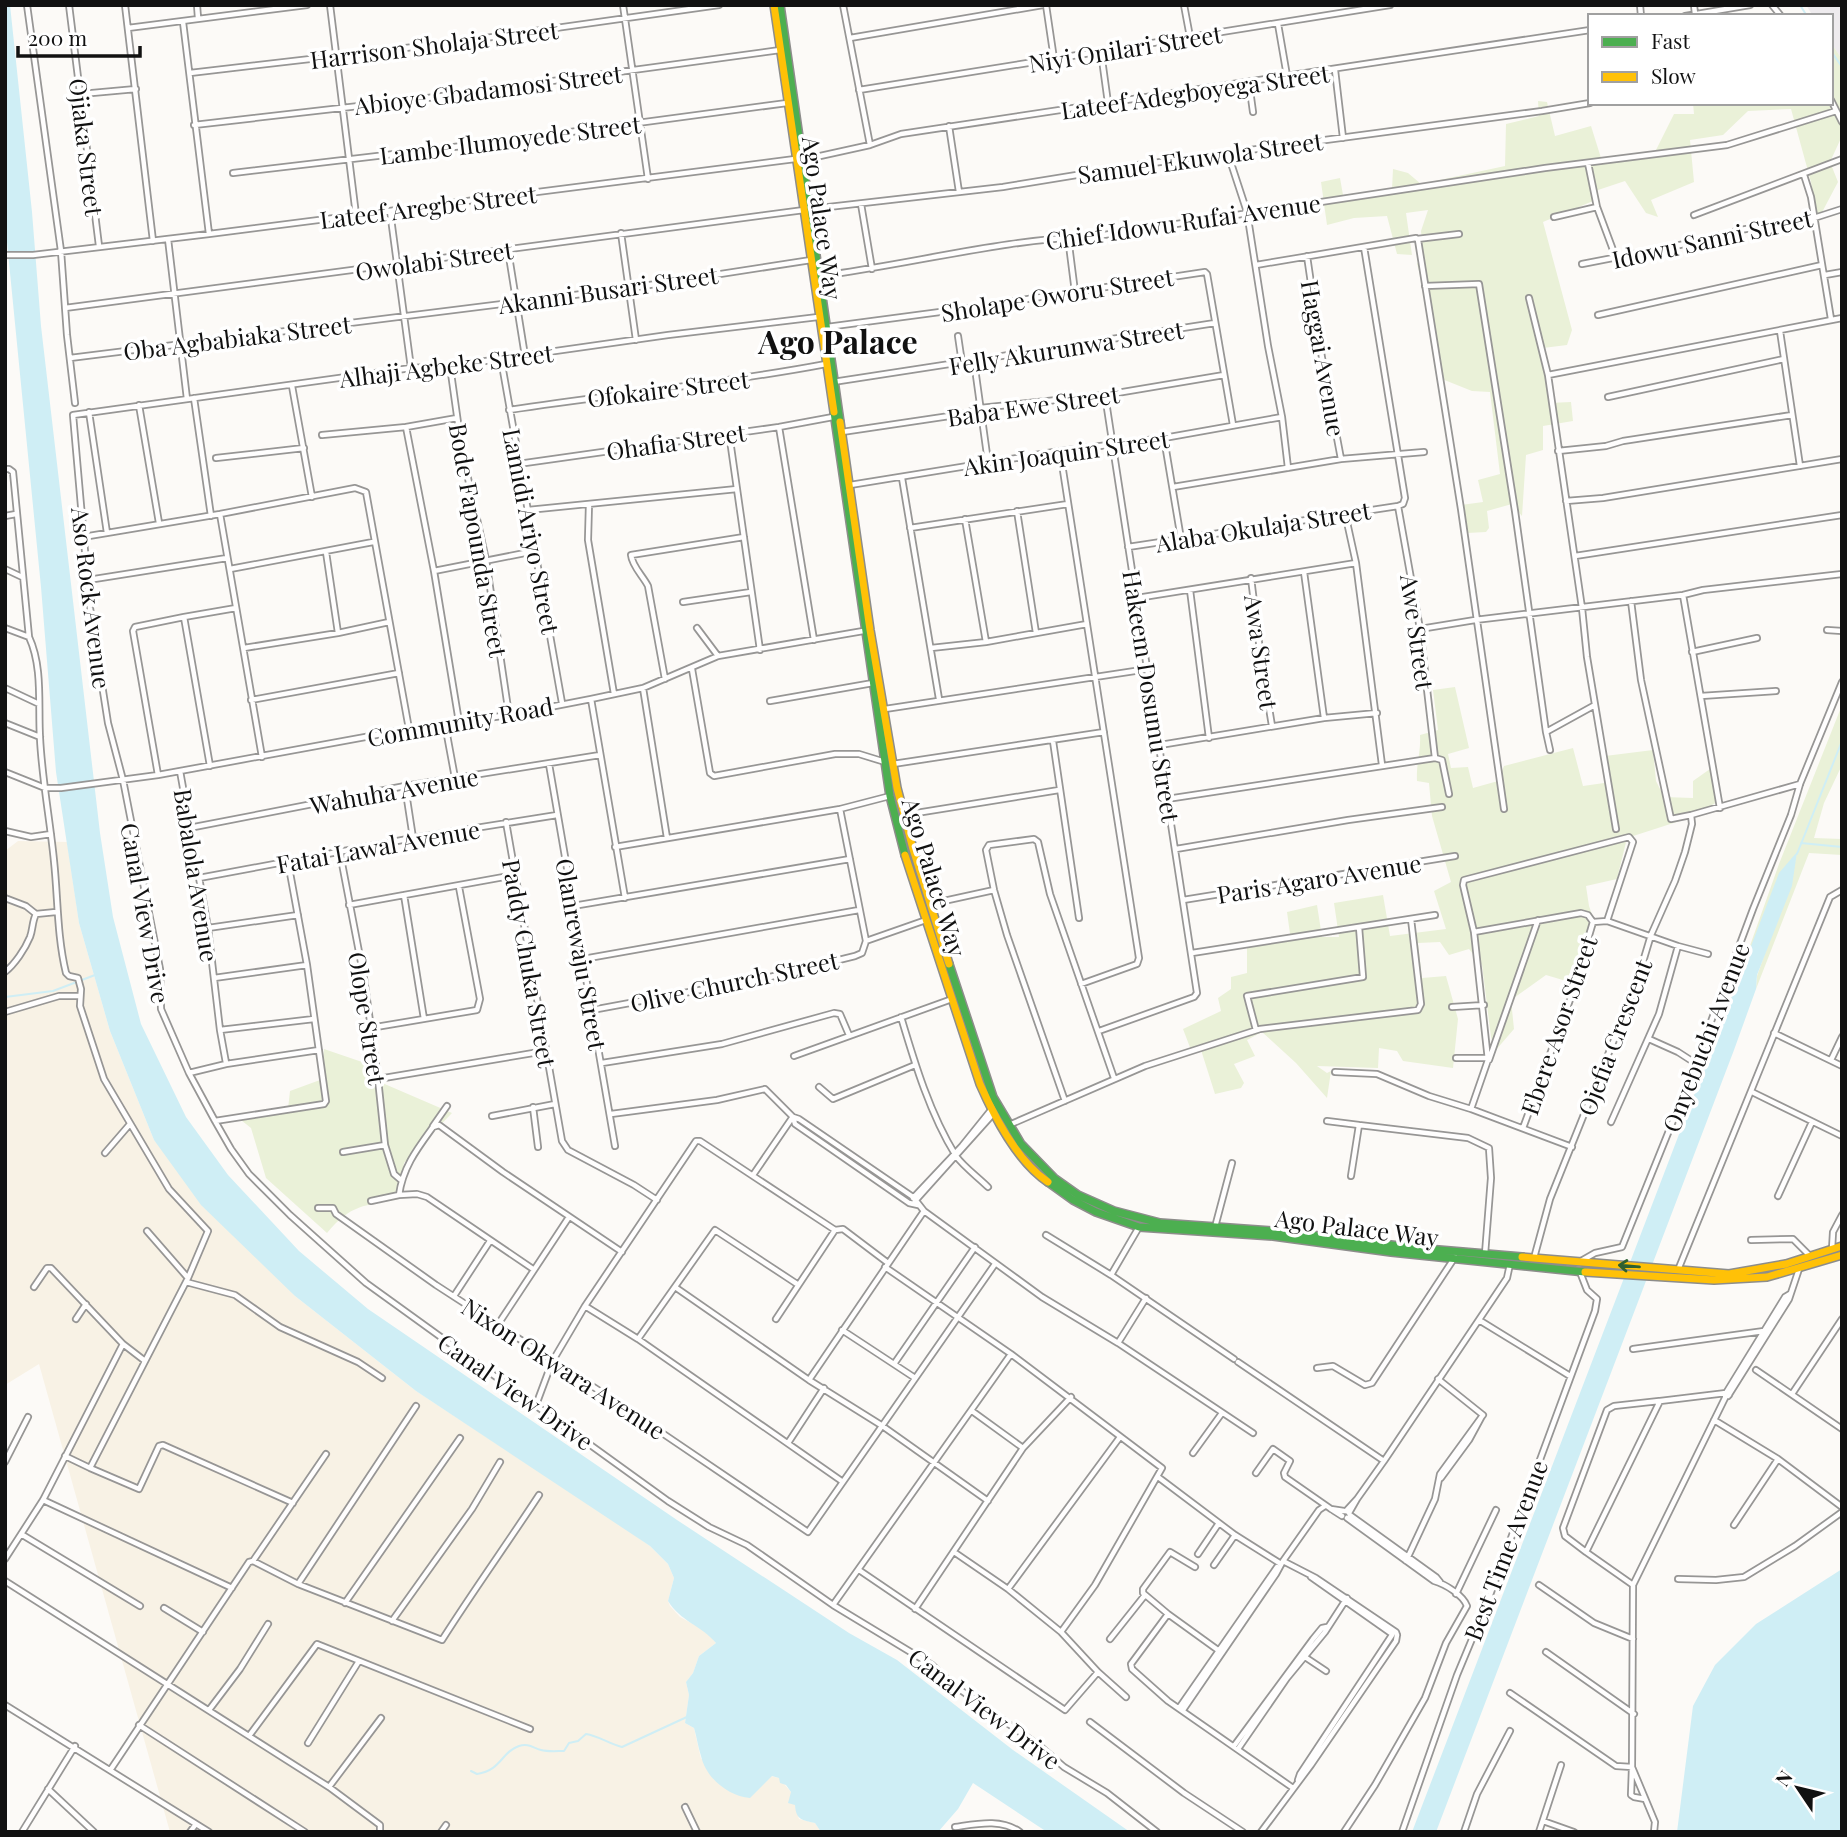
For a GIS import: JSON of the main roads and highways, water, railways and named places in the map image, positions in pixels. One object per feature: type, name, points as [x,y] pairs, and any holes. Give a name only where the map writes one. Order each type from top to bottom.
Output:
[{"type":"main road","name":"Ago Palace Way","points":[[774,5],[787,103],[799,159]]},
{"type":"main road","name":"Ago Palace Way","points":[[780,5],[810,233],[818,317],[868,630],[885,709],[890,796],[907,865],[992,1112],[1016,1149],[1043,1179],[1073,1200],[1096,1212],[1139,1227],[1273,1236],[1591,1273],[1664,1273]]},
{"type":"main road","name":"Ago Palace Way","points":[[811,243],[820,276],[833,382],[850,485],[873,683],[889,763],[972,1039],[993,1097],[1021,1144],[1054,1178],[1078,1195],[1127,1216],[1160,1223],[1286,1232],[1415,1248],[1581,1261],[1664,1273]]},
{"type":"main road","points":[[905,856],[915,856]]},
{"type":"main road","points":[[907,865],[918,864]]},
{"type":"main road","points":[[1664,1273],[1678,1270],[1692,1275],[1744,1273],[1787,1264],[1842,1246]]},
{"type":"main road","points":[[1664,1273],[1749,1280],[1842,1255]]},
{"type":"water","points":[[5,5],[10,5],[41,326],[100,833],[113,917],[141,1024],[186,1117],[228,1175],[299,1251],[368,1309],[677,1520],[849,1633],[897,1660],[1013,1750],[1130,1832],[1047,1832],[973,1783],[958,1809],[938,1832],[821,1832],[815,1823],[798,1816],[795,1805],[788,1803],[791,1792],[786,1785],[780,1783],[779,1778],[772,1776],[750,1798],[726,1790],[708,1772],[694,1728],[685,1723],[689,1695],[686,1682],[693,1673],[699,1656],[716,1643],[679,1614],[668,1601],[674,1578],[668,1564],[650,1546],[416,1391],[295,1296],[201,1205],[154,1140],[110,1031],[79,923],[56,772],[41,587],[5,222]]},
{"type":"water","points":[[1797,852],[1792,886],[1757,975],[1756,989],[1734,1050],[1436,1832],[1412,1832],[1779,873]]},
{"type":"water","points":[[1842,1569],[1842,1832],[1677,1832],[1693,1706],[1715,1665],[1756,1624]]},
{"type":"waterway","points":[[1800,5],[1806,14]]},
{"type":"waterway","points":[[1833,54],[1842,67]]},
{"type":"waterway","points":[[1797,854],[1842,741]]},
{"type":"waterway","points":[[1801,843],[1842,847]]},
{"type":"waterway","points":[[5,997],[53,991],[95,975]]},
{"type":"waterway","points":[[471,1771],[477,1774],[492,1769],[508,1752],[522,1745],[544,1751],[564,1751],[569,1743],[578,1741],[586,1734],[622,1747],[689,1716]]},
{"type":"district","name":"Ago Palace","points":[[838,340]]}]
